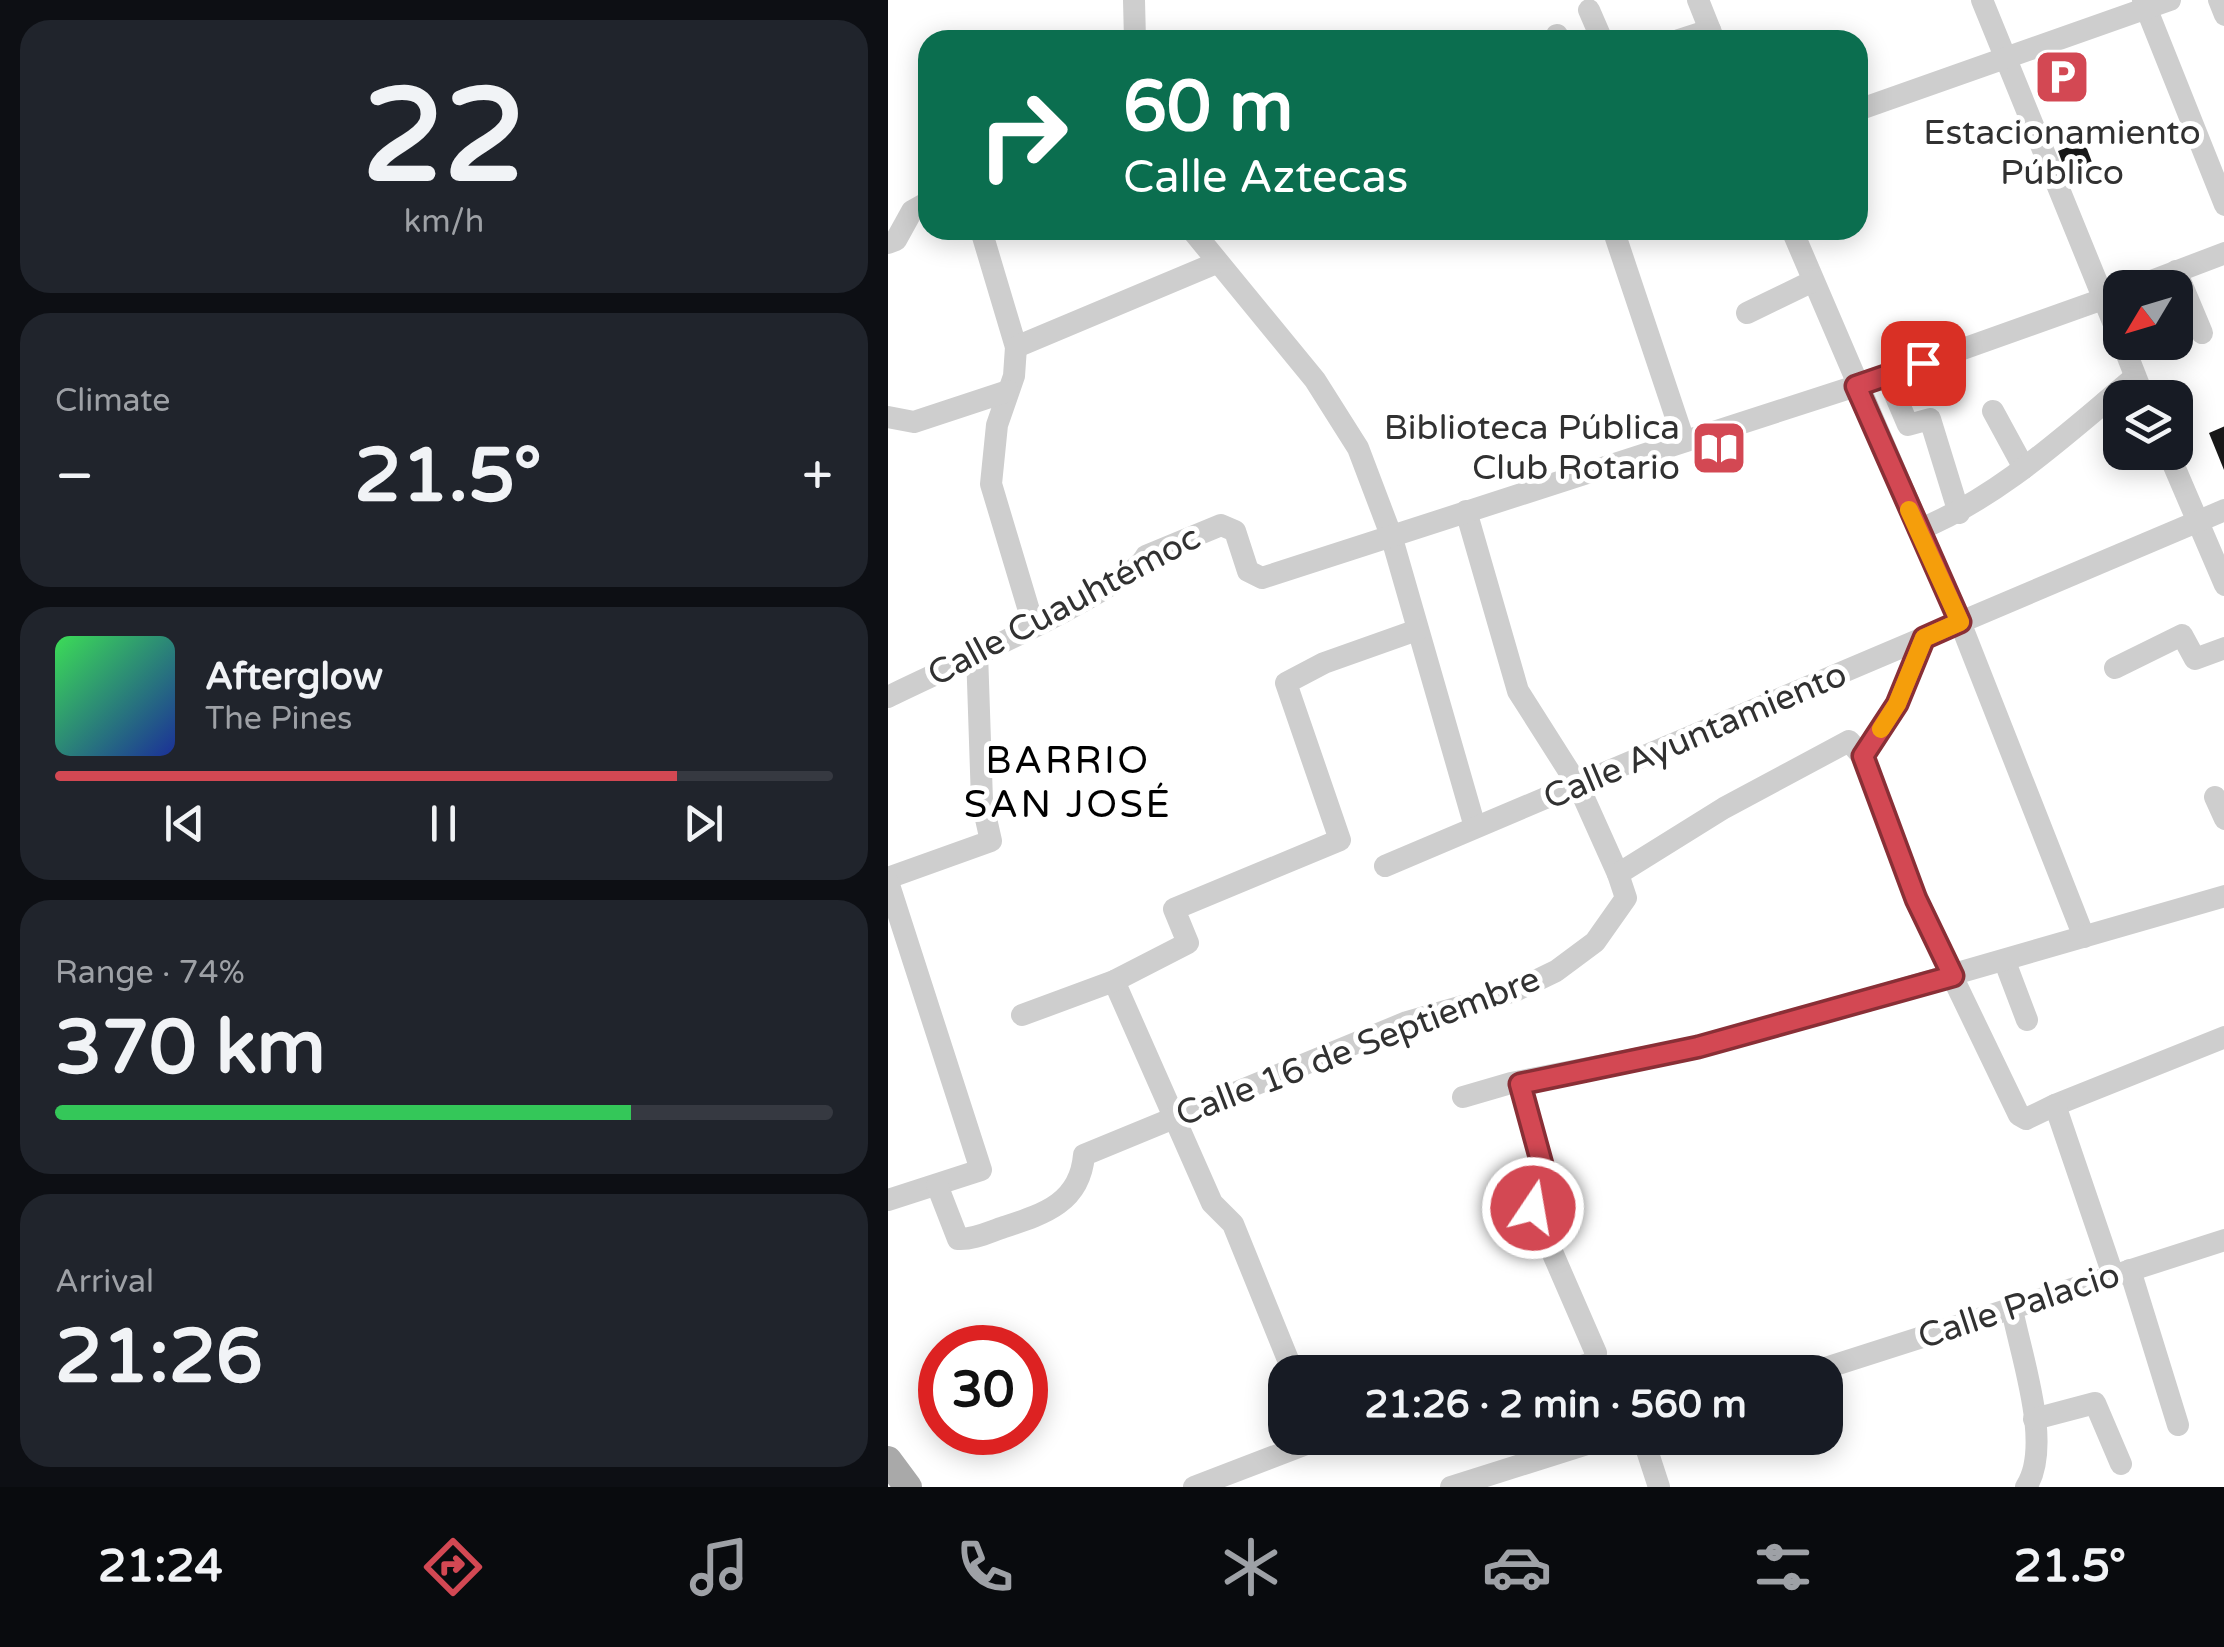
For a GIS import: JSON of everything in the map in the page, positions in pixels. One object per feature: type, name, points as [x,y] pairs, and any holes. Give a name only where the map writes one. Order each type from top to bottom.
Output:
[{"type":"main road","points":[[888,1460],[908,1487]]},
{"type":"street","points":[[1134,0],[1135,30]]},
{"type":"street","points":[[1698,0],[1710,30]]},
{"type":"street","points":[[1982,0],[2103,274]]},
{"type":"street","points":[[1868,107],[2144,4],[2170,0]]},
{"type":"street","points":[[2219,0],[2224,15]]},
{"type":"street","points":[[2144,4],[2224,205]]},
{"type":"street","points":[[1588,10],[1597,30]]},
{"type":"street","points":[[892,242],[918,208]]},
{"type":"street","points":[[984,240],[1016,347],[997,424],[991,484],[1033,624]]},
{"type":"street","points":[[1199,240],[1286,342],[1337,412],[1379,497],[1475,827]]},
{"type":"street","points":[[1617,240],[1684,441]]},
{"type":"street","points":[[1796,240],[1960,622],[2084,936]]},
{"type":"street","points":[[2179,270],[2224,254]]},
{"type":"street","points":[[1016,347],[1216,263]]},
{"type":"street","points":[[1747,313],[1812,281]]},
{"type":"street","name":"Calle Cuauhtémoc","points":[[888,697],[1103,589],[1141,566],[1146,556],[1221,524],[1235,531],[1254,578],[1887,376],[2103,300]]},
{"type":"street","points":[[2193,311],[2202,332]]},
{"type":"street","points":[[1887,376],[1908,425],[1930,419],[1960,513]]},
{"type":"street","points":[[888,417],[914,422],[1008,391]]},
{"type":"street","points":[[1993,412],[2024,468]]},
{"type":"street","points":[[1918,530],[1960,513],[2103,413]]},
{"type":"street","points":[[2176,470],[2224,585]]},
{"type":"street","name":"Calle Ayuntamiento","points":[[1386,866],[1579,788],[2224,510]]},
{"type":"street","points":[[1466,511],[1518,690],[1579,788],[1618,874],[1724,808],[1841,744],[1854,742],[1863,756],[1916,899],[2022,1118],[2224,1037]]},
{"type":"street","points":[[1022,1015],[1114,981],[1188,943],[1174,909],[1340,840],[1286,682],[1324,663],[1417,630]]},
{"type":"street","points":[[2115,668],[2182,635],[2195,659],[2224,648]]},
{"type":"street","points":[[1863,756],[1897,704],[1924,638]]},
{"type":"street","points":[[888,1200],[981,1170],[898,944],[888,880],[991,842],[982,801],[978,652]]},
{"type":"street","name":"Calle 16 de Septiembre","points":[[936,1184],[954,1233],[965,1240],[1051,1210],[1078,1186],[1084,1156],[1407,1022],[1515,991],[1556,971],[1595,942],[1618,914],[1626,898],[1618,874]]},
{"type":"street","points":[[1463,1097],[1698,1047],[2006,962],[2224,896]]},
{"type":"street","points":[[2006,962],[2026,1020]]},
{"type":"street","points":[[1114,981],[1171,1118],[1212,1203],[1233,1224],[1286,1355]]},
{"type":"street","points":[[1520,1084],[1546,1179],[1533,1208],[1595,1355]]},
{"type":"street","points":[[2055,1106],[2178,1425]]},
{"type":"street","name":"Calle Palacio","points":[[1843,1363],[2224,1240]]},
{"type":"street","points":[[2012,1309],[2034,1419],[2035,1473],[2026,1487]]},
{"type":"street","points":[[2034,1419],[2095,1403],[2121,1464]]},
{"type":"street","points":[[1194,1487],[1278,1455]]},
{"type":"street","points":[[1452,1487],[1553,1455]]},
{"type":"street","points":[[1648,1455],[1658,1487]]},
{"type":"building","points":[[2084,141],[2093,165],[2078,171],[2073,157],[2062,162],[2058,151]]},
{"type":"building","points":[[2225,426],[2225,470],[2224,470],[2209,433]]},
{"type":"slow traffic","points":[[1881,729],[1897,704],[1924,638],[1960,622],[1909,510]]},
{"type":"place","name":"Estacionamiento Público","points":[[2062,77]]},
{"type":"place","name":"Biblioteca Pública Club Rotario","points":[[1719,448]]},
{"type":"district","name":"BARRIO SAN JOSÉ","points":[[1068,783]]},
{"type":"route","points":[[1533,1208],[1546,1179],[1520,1084],[1698,1047],[1953,976],[1916,899],[1863,756],[1897,704],[1924,638],[1960,622],[1856,386],[1923,363]]}]
